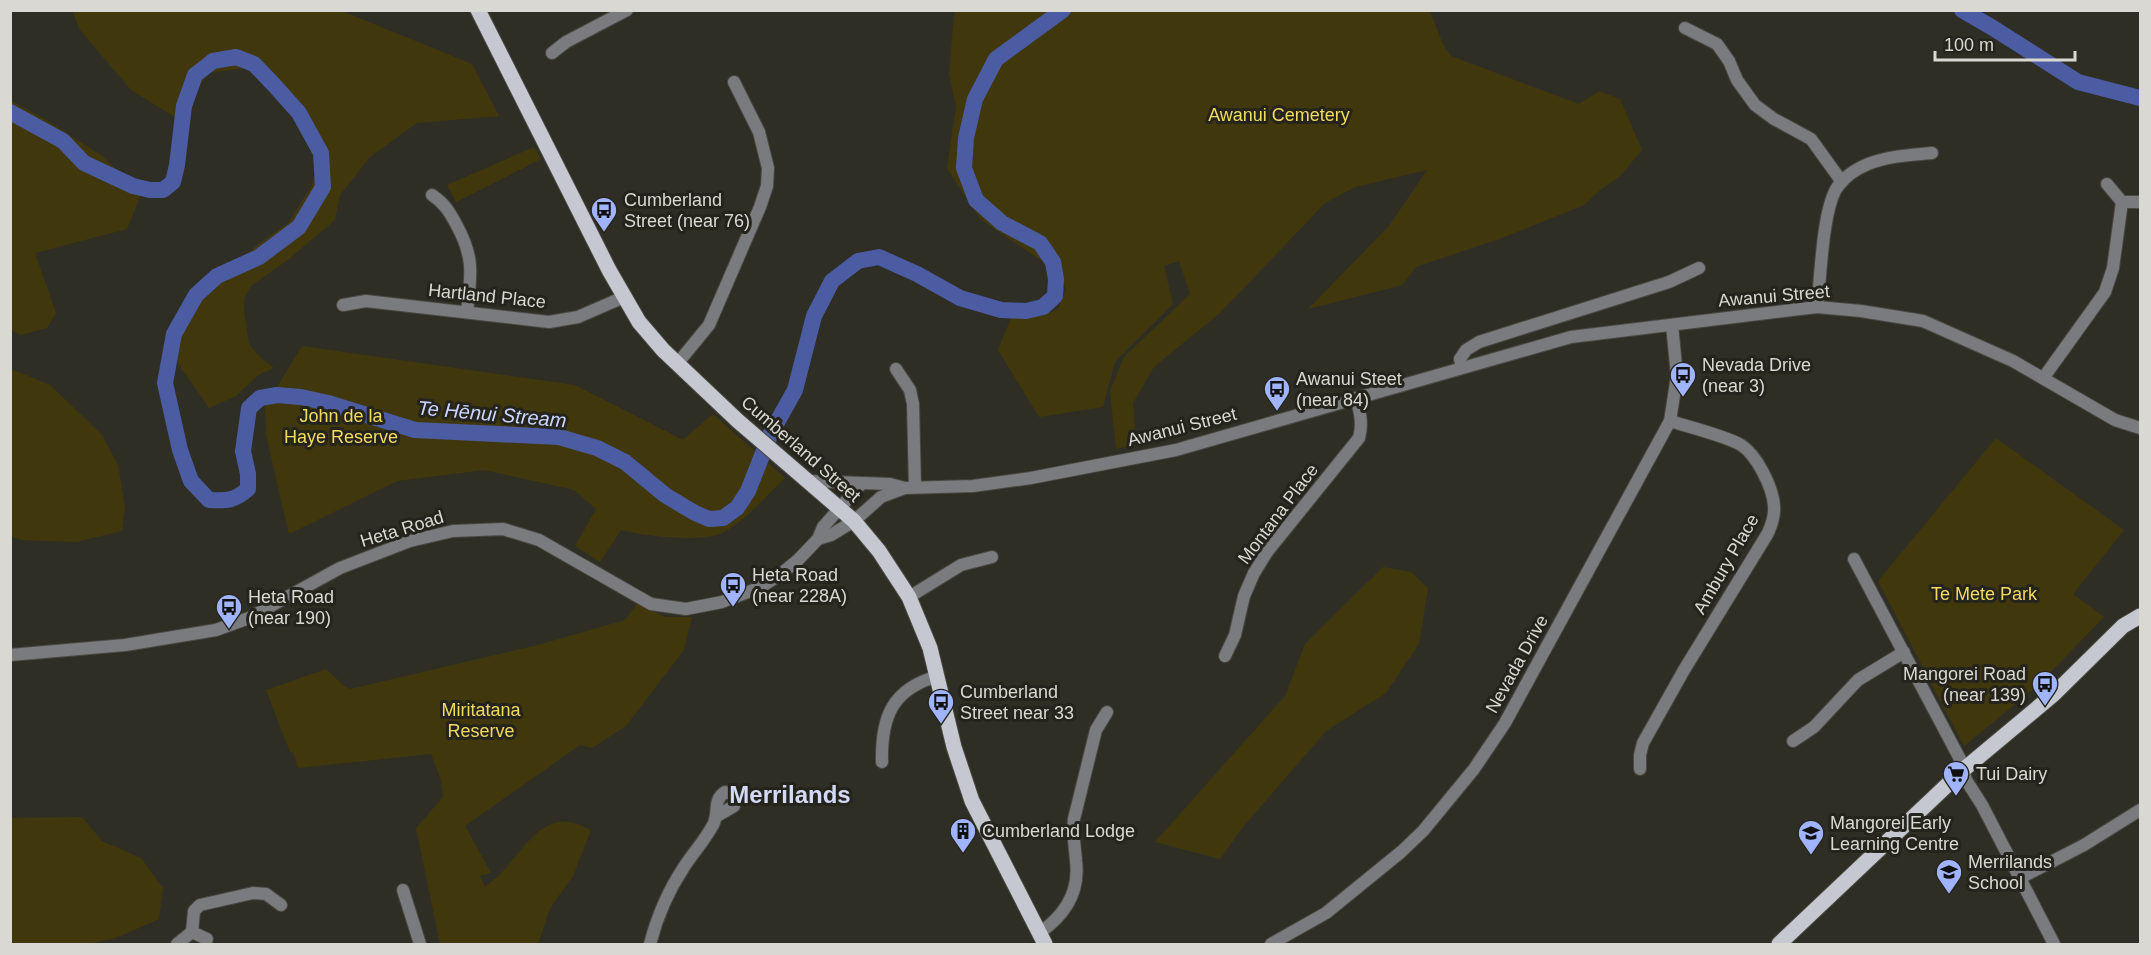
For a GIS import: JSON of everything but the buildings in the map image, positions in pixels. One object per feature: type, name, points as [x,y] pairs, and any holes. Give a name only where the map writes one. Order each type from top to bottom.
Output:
[{"type":"main road","name":"Cumberland Street","points":[[478,10],[624,297],[649,334],[677,364],[749,431],[854,521],[879,551],[909,597],[923,628],[938,676],[954,747],[972,801],[1042,939]]},
{"type":"main road","points":[[1779,945],[1963,770],[2054,694],[2123,626],[2140,616]]},
{"type":"street","points":[[552,53],[566,42],[627,10]]},
{"type":"street","points":[[1685,28],[1717,44],[1729,61],[1737,81],[1755,105],[1774,119],[1811,139],[1830,162],[1842,182]]},
{"type":"street","points":[[677,364],[709,325],[767,186],[768,168],[759,132],[734,82]]},
{"type":"street","points":[[1817,307],[1827,218],[1831,201],[1842,182],[1859,168],[1868,164],[1896,156],[1932,153]]},
{"type":"street","points":[[2044,377],[2105,292],[2113,268],[2122,202],[2107,184]]},
{"type":"street","points":[[432,195],[445,205],[467,244],[471,263],[467,312]]},
{"type":"street","points":[[2122,202],[2140,202]]},
{"type":"street","points":[[1462,367],[1460,359],[1466,350],[1479,342],[1670,282],[1699,268]]},
{"type":"street","name":"Hartland Place","points":[[343,305],[366,301],[549,322],[589,314],[624,297]]},
{"type":"street","name":"Awanui Street","points":[[807,481],[890,484],[910,488],[1002,483],[1152,456],[1571,337],[1817,307],[1923,321],[2044,377],[2102,414],[2140,428]]},
{"type":"street","name":"Nevada Drive","points":[[1271,945],[1326,913],[1401,852],[1423,831],[1474,769],[1506,723],[1670,421],[1677,376],[1672,325]]},
{"type":"street","points":[[896,369],[910,390],[915,420],[910,488]]},
{"type":"street","name":"Montana Place","points":[[1225,656],[1236,635],[1244,596],[1254,573],[1267,552],[1359,438],[1361,420],[1356,398]]},
{"type":"street","name":"Ambury Place","points":[[1640,769],[1643,743],[1684,670],[1768,533],[1775,508],[1772,493],[1750,452],[1740,444],[1670,421]]},
{"type":"street","points":[[840,508],[862,483]]},
{"type":"street","name":"Awanui Street","points":[[854,521],[881,497],[910,488]]},
{"type":"street","name":"Heta Road","points":[[10,655],[125,645],[216,630],[249,618],[340,568],[410,541],[453,531],[503,529],[538,540],[651,604],[686,609],[722,602],[761,587],[782,574],[818,539],[823,527],[840,508]]},
{"type":"street","name":"Heta Road","points":[[818,539],[831,535],[854,521]]},
{"type":"street","points":[[909,597],[961,565],[992,557]]},
{"type":"street","points":[[1854,559],[1960,759],[1966,780],[2054,945]]},
{"type":"street","points":[[1792,741],[1814,727],[1858,680],[1904,652]]},
{"type":"street","points":[[882,762],[884,728],[887,715],[894,703],[908,689],[938,676]]},
{"type":"street","points":[[1042,939],[1063,913],[1074,891],[1077,879],[1072,831],[1074,819],[1096,730],[1107,712]]},
{"type":"street","points":[[2020,879],[2084,845],[2140,810]]},
{"type":"street","points":[[650,945],[657,920],[674,883],[708,834],[717,816]]},
{"type":"street","points":[[403,890],[420,945]]},
{"type":"street","points":[[177,945],[192,932],[194,911],[200,906],[253,893],[266,894],[280,905]]},
{"type":"street","points":[[192,932],[207,939]]},
{"type":"green space","name":"Awanui Cemetery","points":[[957,10],[1430,11],[1442,42],[1451,56],[1579,104],[1599,91],[1620,99],[1642,150],[1620,176],[1584,205],[1502,238],[1416,267],[1402,285],[1308,309],[1389,226],[1427,170],[1355,187],[1325,203],[1220,313],[1154,367],[1133,403],[1136,444],[1116,449],[1110,391],[1124,357],[1190,294],[1179,261],[1164,266],[1173,304],[1115,362],[1103,407],[1039,417],[998,350],[1013,313],[1042,316],[1058,309],[1066,289],[1060,273],[981,220],[947,169],[956,106],[949,74],[954,14]]},
{"type":"green space","points":[[72,11],[342,11],[472,64],[499,116],[417,123],[370,157],[340,195],[335,220],[289,259],[251,286],[244,299],[249,344],[274,368],[258,375],[236,396],[209,408],[166,346],[183,320],[218,279],[257,245],[289,222],[312,185],[319,161],[312,139],[292,109],[265,81],[246,68],[209,73],[175,117],[131,90],[80,30]]},
{"type":"green space","points":[[10,100],[101,155],[141,194],[127,229],[35,253],[56,313],[47,328],[20,335],[10,329]]},
{"type":"green space","points":[[534,147],[541,159],[456,202],[447,185]]},
{"type":"green space","name":"John de la Haye Reserve","points":[[302,346],[575,385],[683,440],[713,414],[785,478],[747,515],[722,533],[700,538],[687,538],[621,530],[600,562],[575,546],[596,509],[574,490],[484,470],[397,481],[289,534],[266,435],[265,407]]},
{"type":"green space","points":[[11,369],[50,385],[102,435],[118,465],[125,507],[122,531],[76,542],[21,540],[11,536]]},
{"type":"green space","name":"Te Mete Park","points":[[1996,438],[2124,530],[2073,594],[2104,617],[2035,688],[1964,746],[1878,581]]},
{"type":"green space","points":[[1383,567],[1411,572],[1428,588],[1419,644],[1386,693],[1326,731],[1243,827],[1220,859],[1155,842],[1285,696],[1305,644]]},
{"type":"green space","name":"Miritatana Reserve","points":[[637,604],[665,617],[692,617],[684,650],[626,726],[592,748],[580,745],[465,826],[491,873],[480,876],[485,887],[504,871],[536,834],[551,824],[567,822],[591,830],[573,876],[550,908],[538,944],[440,944],[416,828],[443,797],[441,780],[431,754],[298,768],[266,690],[326,669],[350,689],[538,645],[625,620]]},
{"type":"green space","points":[[82,817],[102,841],[141,858],[163,888],[159,919],[116,938],[88,944],[11,944],[11,818]]},
{"type":"waterway","name":"Te Hēnui Stream","points":[[10,112],[63,141],[84,163],[133,186],[163,190],[173,182],[184,106],[195,75],[213,61],[236,57],[254,64],[299,113],[321,153],[323,187],[299,227],[259,257],[217,276],[196,295],[174,334],[165,383],[180,450],[191,481],[209,500],[230,499],[248,489],[248,474],[243,451],[249,408],[260,398],[277,395],[328,403],[415,430],[559,437],[597,448],[625,462],[665,495],[695,513],[709,519],[723,518],[737,508],[748,491],[771,433],[795,390],[814,316],[832,281],[858,261],[879,257],[917,274],[960,298],[1001,310],[1026,311],[1043,307],[1055,296],[1056,279],[1053,262],[1040,243],[1002,223],[976,200],[964,168],[966,138],[975,99],[996,59],[1063,10]]},
{"type":"waterway","name":"Te Hēnui Stream","points":[[1962,10],[2078,82],[2140,98]]},
{"type":"place","name":"Cumberland Street (near 76)","points":[[604,233]]},
{"type":"place","name":"Nevada Drive (near 3)","points":[[1683,398]]},
{"type":"place","name":"Awanui Steet (near 84)","points":[[1277,412]]},
{"type":"place","name":"Heta Road (near 228A)","points":[[733,608]]},
{"type":"place","name":"Heta Road (near 190)","points":[[229,630]]},
{"type":"place","name":"Mangorei Road (near 139)","points":[[2045,707]]},
{"type":"place","name":"Cumberland Street near 33","points":[[941,725]]},
{"type":"place","name":"Tui Dairy","points":[[1956,797]]},
{"type":"place","name":"Cumberland Lodge","points":[[963,854]]},
{"type":"place","name":"Mangorei Early Learning Centre","points":[[1811,856]]},
{"type":"place","name":"Merrilands School","points":[[1949,895]]},
{"type":"district","name":"Merrilands","points":[[790,795]]}]
